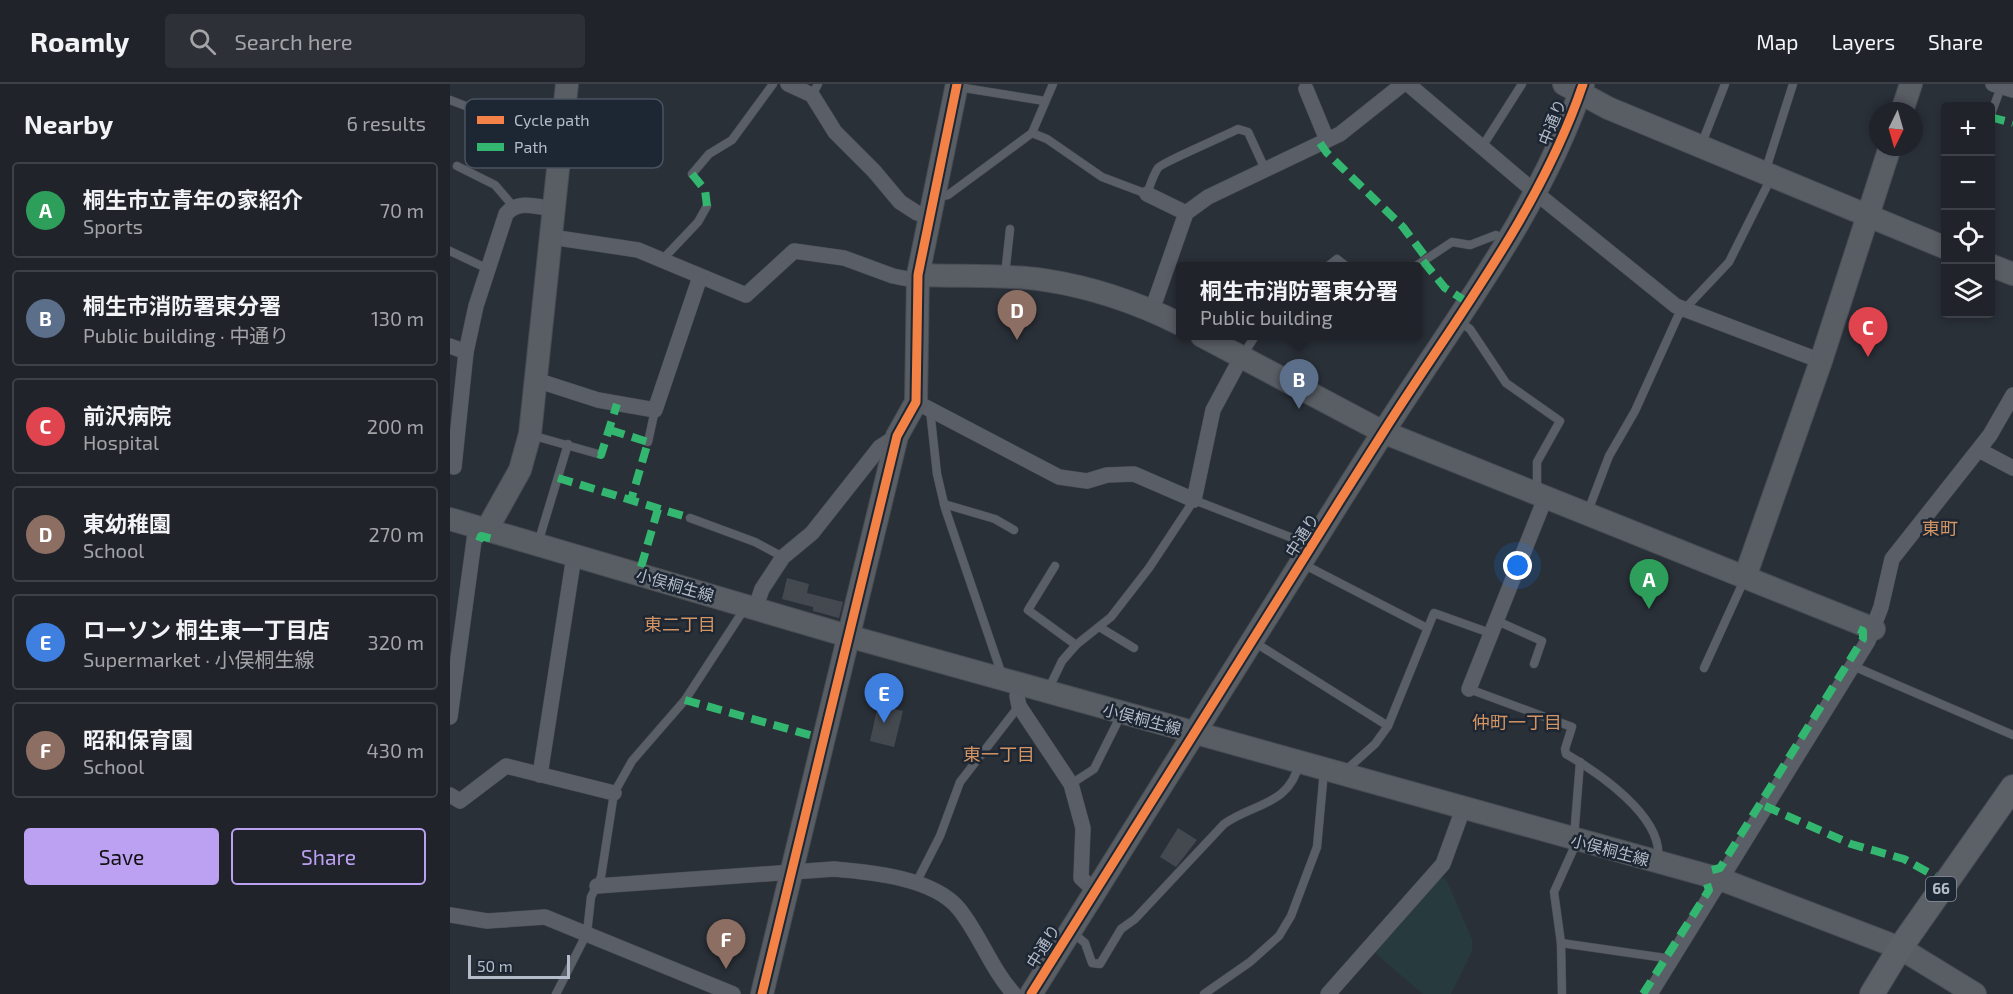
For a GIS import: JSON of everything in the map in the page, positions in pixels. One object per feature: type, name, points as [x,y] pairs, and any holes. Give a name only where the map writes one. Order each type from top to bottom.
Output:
[{"type":"main road","name":"66","points":[[1872,994],[1900,948],[2013,787]]},
{"type":"street","points":[[565,99],[567,84]]},
{"type":"street","points":[[788,84],[815,90],[835,132],[874,171],[900,202],[917,213],[932,207]]},
{"type":"street","points":[[1152,310],[1186,213],[1208,197],[1350,127],[1406,84],[1536,193],[1682,310],[1821,361]]},
{"type":"street","points":[[1905,102],[1911,84]]},
{"type":"street","points":[[750,608],[783,557],[812,533],[880,447],[897,436],[923,406],[918,278],[957,85]]},
{"type":"street","points":[[1303,87],[1327,140]]},
{"type":"street","points":[[1576,87],[1700,147],[1941,246]]},
{"type":"street","name":"中通り","points":[[1030,994],[1536,193],[1553,160],[1576,87]]},
{"type":"street","points":[[1745,577],[1821,361],[1887,156]]},
{"type":"street","points":[[450,717],[455,655],[482,528],[520,470],[530,434],[558,168]]},
{"type":"street","points":[[1147,194],[1186,213]]},
{"type":"street","points":[[452,470],[466,352],[476,306],[506,214],[513,206],[553,209]]},
{"type":"street","points":[[551,237],[623,246],[746,295],[794,251],[844,258],[893,276],[1044,280],[1105,294],[1152,310],[1176,322]]},
{"type":"street","points":[[1995,267],[2013,274]]},
{"type":"street","points":[[536,380],[598,400],[655,410],[700,277]]},
{"type":"street","points":[[1210,340],[1383,432],[1874,629]]},
{"type":"street","points":[[450,346],[466,352]]},
{"type":"street","points":[[923,406],[1059,477],[1088,481],[1107,475],[1134,474],[1194,500],[1213,410],[1242,356]]},
{"type":"street","points":[[1650,994],[1874,629],[1892,559],[1979,450],[2013,395]]},
{"type":"street","points":[[762,994],[897,436]]},
{"type":"street","points":[[1979,450],[2013,468]]},
{"type":"street","points":[[1469,689],[1542,494]]},
{"type":"street","name":"小俣桐生線","points":[[450,519],[848,636],[1014,690],[1048,692],[1720,879],[1900,948],[1975,994]]},
{"type":"street","points":[[540,775],[574,556]]},
{"type":"street","points":[[1014,690],[1071,784],[1083,828],[1081,878],[1095,891]]},
{"type":"street","points":[[450,795],[460,801],[506,766],[614,793]]},
{"type":"street","points":[[1328,994],[1443,864],[1463,809]]},
{"type":"street","points":[[597,886],[834,869],[872,872],[916,883],[940,894],[958,908],[1014,994]]},
{"type":"street","points":[[450,915],[487,921],[545,917],[733,994]]},
{"type":"lane","points":[[692,174],[709,154],[732,140],[773,84]]},
{"type":"lane","points":[[932,207],[1032,133],[1053,84]]},
{"type":"lane","points":[[1482,147],[1522,84]]},
{"type":"lane","points":[[1700,147],[1725,84]]},
{"type":"lane","points":[[1587,513],[1609,456],[1635,411],[1682,310],[1730,262],[1768,175],[1794,84]]},
{"type":"lane","points":[[957,85],[1045,101]]},
{"type":"lane","points":[[1995,104],[2002,87]]},
{"type":"lane","points":[[450,100],[465,106]]},
{"type":"lane","points":[[1032,133],[1047,139],[1101,177],[1147,194],[1158,167],[1168,159],[1185,156],[1238,129],[1248,132],[1265,169]]},
{"type":"lane","points":[[457,166],[495,185],[513,206]]},
{"type":"lane","points":[[662,260],[698,222],[707,206]]},
{"type":"lane","points":[[1005,278],[1010,228]]},
{"type":"lane","points":[[1422,263],[1452,242],[1470,245],[1496,235],[1506,241]]},
{"type":"lane","points":[[450,251],[488,269]]},
{"type":"lane","points":[[1456,319],[1470,329],[1506,383],[1560,421],[1537,462],[1542,494]]},
{"type":"lane","points":[[1242,356],[1253,340]]},
{"type":"lane","points":[[916,883],[940,836],[960,782],[1014,690],[1002,670],[944,504],[923,406]]},
{"type":"lane","points":[[648,442],[655,410]]},
{"type":"lane","points":[[530,434],[598,454]]},
{"type":"lane","points":[[538,545],[568,444]]},
{"type":"lane","points":[[1048,692],[1062,661],[1076,645],[1101,628],[1149,568],[1194,500],[1307,555],[1427,628]]},
{"type":"lane","points":[[944,504],[995,519],[1014,530]]},
{"type":"lane","points":[[690,518],[755,542],[783,557]]},
{"type":"lane","points":[[1054,566],[1036,591],[1028,609],[1076,645]]},
{"type":"lane","points":[[1704,668],[1745,577]]},
{"type":"lane","points":[[556,994],[587,933],[591,897],[597,886],[614,793],[632,761],[685,700],[750,608]]},
{"type":"lane","points":[[1204,994],[1257,956],[1279,936],[1291,916],[1317,847],[1334,772],[1346,767],[1375,744],[1388,726],[1434,614],[1542,641],[1534,664]]},
{"type":"lane","points":[[1101,628],[1134,648]]},
{"type":"lane","points":[[1253,641],[1388,726]]},
{"type":"lane","points":[[1853,666],[2013,735]]},
{"type":"lane","points":[[1469,689],[1572,727],[1565,749],[1566,754],[1612,785],[1648,823],[1656,836],[1659,849],[1657,862]]},
{"type":"lane","points":[[1071,784],[1094,770],[1122,713]]},
{"type":"lane","points":[[1071,931],[1085,943],[1092,963],[1100,964],[1121,929],[1135,919],[1224,824],[1240,812],[1269,804],[1279,796],[1296,777],[1299,762]]},
{"type":"lane","points":[[1562,994],[1561,943],[1554,892],[1573,850],[1580,762]]},
{"type":"lane","points":[[1561,943],[1672,960]]},
{"type":"green space","points":[[1439,877],[1446,879],[1472,939],[1472,951],[1451,994],[1423,994],[1374,952]]},
{"type":"building","points":[[787,578],[809,584],[807,593],[843,602],[839,618],[813,611],[813,607],[782,599]]},
{"type":"building","points":[[878,705],[903,711],[894,747],[870,741]]},
{"type":"building","points":[[1178,828],[1197,840],[1176,867],[1160,857]]},
{"type":"marked path","points":[[1995,118],[2013,123]]},
{"type":"marked path","points":[[1320,143],[1327,153],[1403,227],[1427,259]]},
{"type":"marked path","points":[[692,174],[705,190],[707,206]]},
{"type":"marked path","points":[[1423,261],[1445,288],[1467,302]]},
{"type":"marked path","points":[[598,454],[601,455],[617,404]]},
{"type":"marked path","points":[[610,430],[648,442],[631,500]]},
{"type":"marked path","points":[[558,478],[690,518]]},
{"type":"marked path","points":[[641,567],[658,509]]},
{"type":"marked path","points":[[479,541],[481,536],[493,539]]},
{"type":"marked path","points":[[1712,870],[1720,868],[1863,639],[1863,631],[1856,628]]},
{"type":"marked path","points":[[685,700],[824,739]]},
{"type":"marked path","points":[[1765,806],[1851,844],[1904,859],[1935,876]]},
{"type":"marked path","points":[[1643,994],[1709,890],[1707,884]]},
{"type":"cycle path","points":[[762,994],[897,436],[916,402],[918,275],[957,84]]},
{"type":"cycle path","points":[[1031,994],[1384,431],[1494,263],[1544,176],[1583,84]]},
{"type":"place","name":"東幼稚園","points":[[1017,340]]},
{"type":"place","name":"前沢病院","points":[[1868,357]]},
{"type":"place","name":"桐生市消防署東分署","points":[[1299,409]]},
{"type":"place","name":"桐生市立青年の家紹介","points":[[1649,609]]},
{"type":"place","name":"ローソン 桐生東一丁目店","points":[[884,723]]},
{"type":"place","name":"昭和保育園","points":[[726,969]]},
{"type":"district","name":"東町","points":[[1940,529]]},
{"type":"district","name":"東二丁目","points":[[680,625]]},
{"type":"district","name":"仲町一丁目","points":[[1517,723]]},
{"type":"district","name":"東一丁目","points":[[999,755]]}]
